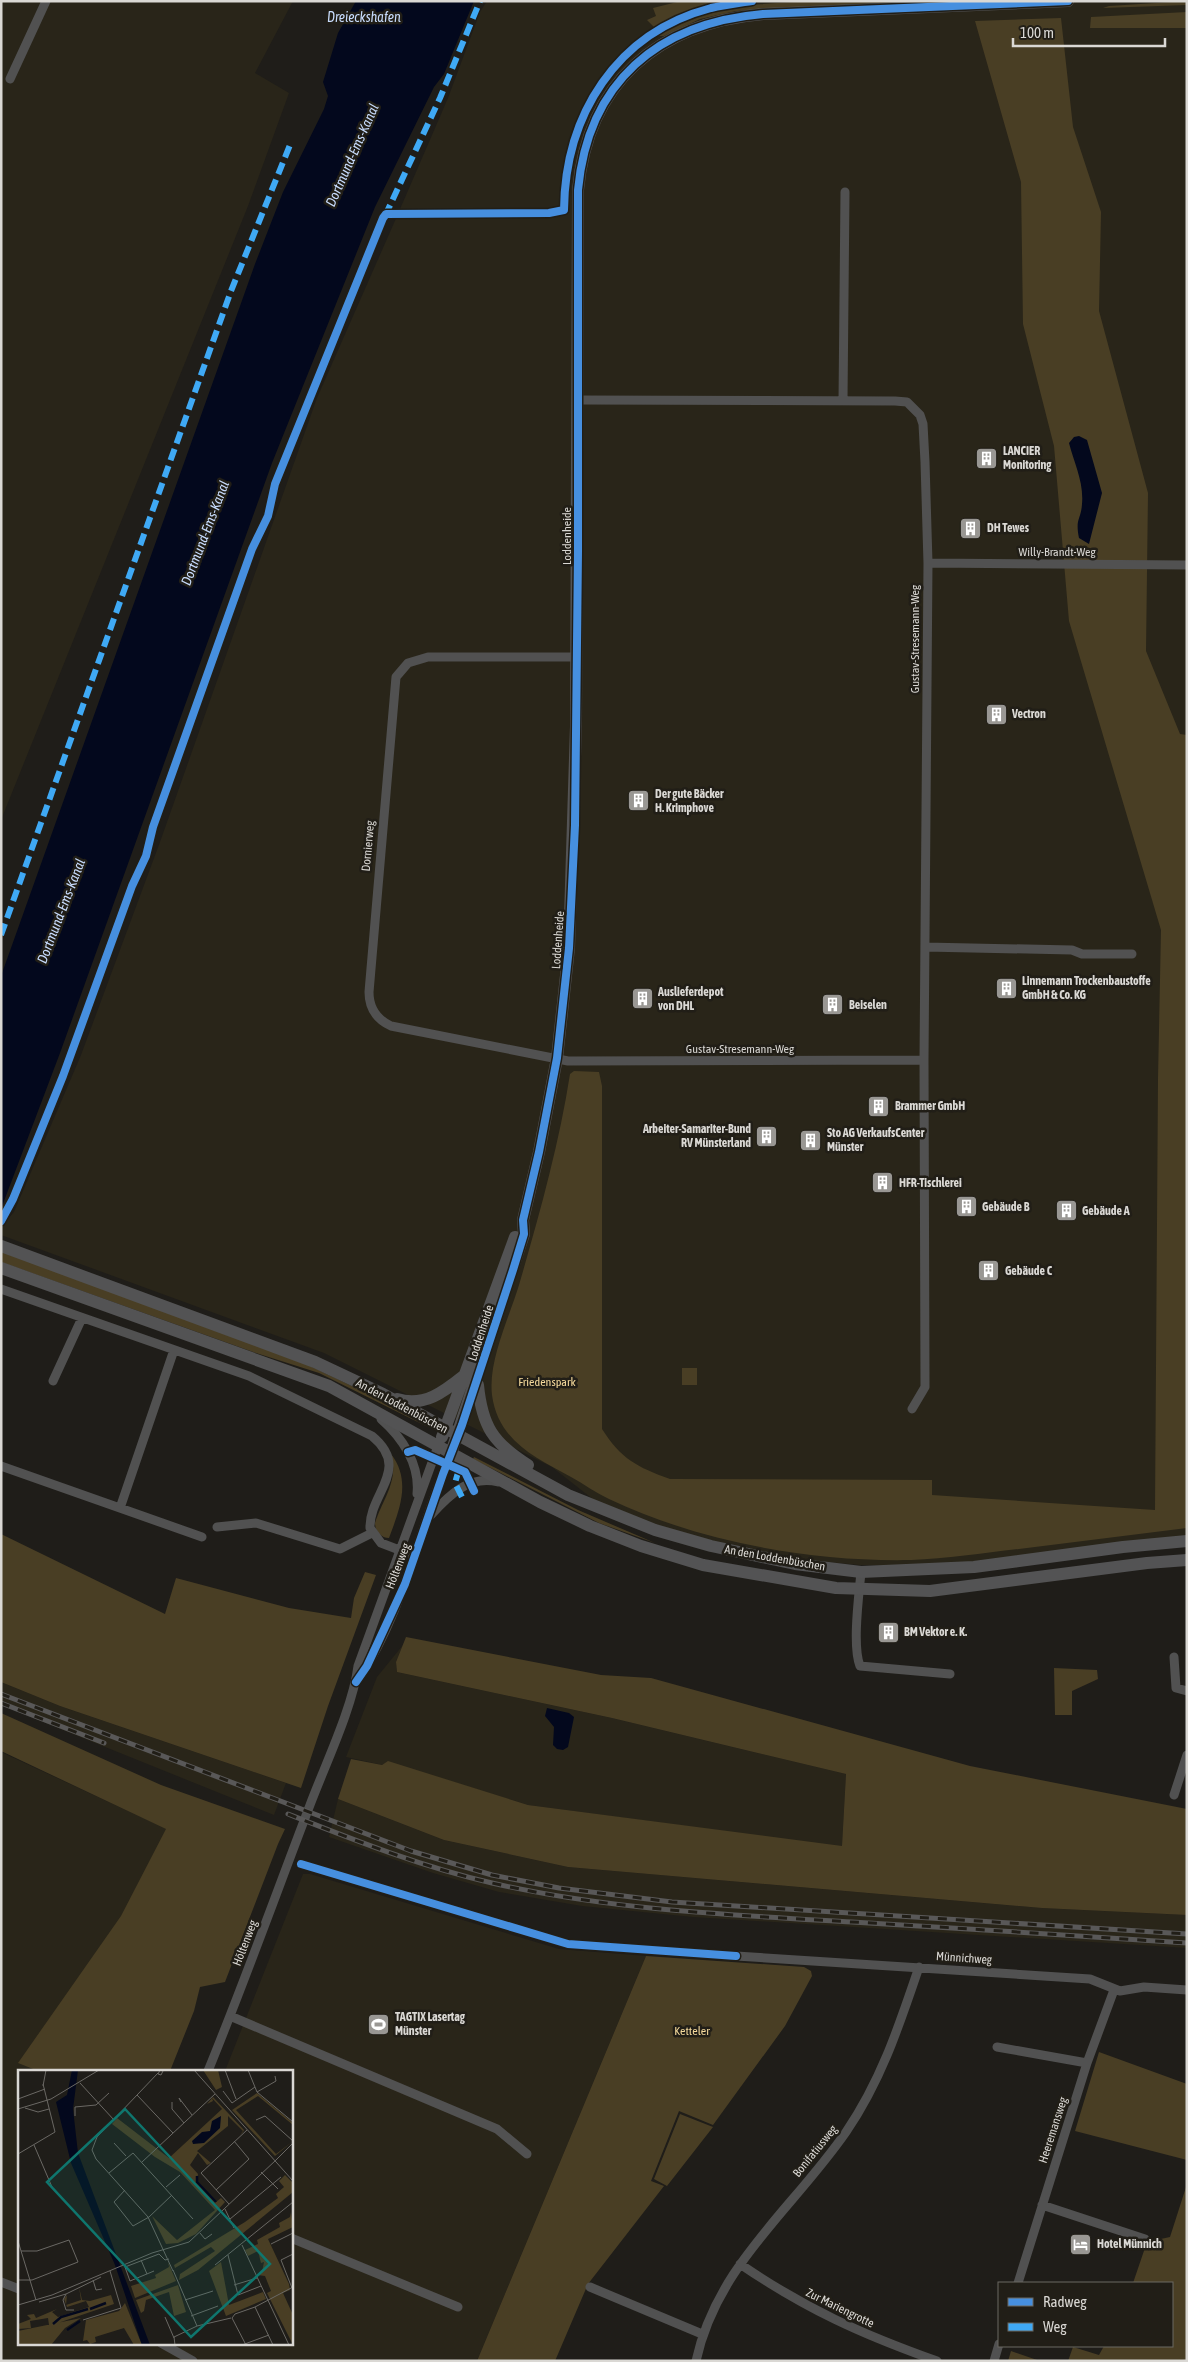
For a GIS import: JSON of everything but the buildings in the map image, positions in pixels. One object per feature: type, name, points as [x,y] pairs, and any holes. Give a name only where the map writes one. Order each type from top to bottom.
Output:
[{"type":"main road","name":"Loddenheide","points":[[438,1446],[472,1377],[516,1261],[524,1234],[523,1220],[539,1152],[557,1058],[569,948],[575,825],[578,400],[577,211],[580,170],[595,120],[618,84],[632,68],[652,51],[698,26],[729,18],[763,14],[1068,1]]},
{"type":"main road","name":"An den Loddenbüschen","points":[[1,1246],[315,1362],[383,1394],[568,1495],[600,1510],[682,1539],[795,1564],[861,1572],[974,1567],[1138,1545],[1187,1541]]},
{"type":"main road","name":"An den Loddenbüschen","points":[[1,1268],[315,1381],[363,1403],[451,1454],[590,1526],[642,1546],[702,1565],[790,1582],[859,1590],[930,1591],[1147,1563],[1187,1560]]},
{"type":"main road","name":"Loddenheide","points":[[451,1454],[458,1436],[472,1377]]},
{"type":"main road","points":[[383,1394],[403,1401],[418,1402],[438,1396],[472,1377],[484,1419],[495,1441],[568,1495]]},
{"type":"street","points":[[10,79],[46,1]]},
{"type":"street","points":[[843,401],[845,192]]},
{"type":"street","name":"Gustav-Stresemann-Weg","points":[[578,400],[907,402],[920,415],[925,452],[928,564],[924,1060],[924,1387],[912,1409]]},
{"type":"street","name":"Willy-Brandt-Weg","points":[[928,564],[1187,565]]},
{"type":"street","name":"Dornierweg","points":[[557,1058],[391,1026],[373,1012],[369,1003],[369,992],[396,677],[408,663],[428,657],[576,657]]},
{"type":"street","points":[[926,947],[1072,950],[1082,954],[1132,954]]},
{"type":"street","name":"Gustav-Stresemann-Weg","points":[[557,1058],[595,1062],[924,1060]]},
{"type":"street","points":[[1,1289],[262,1382],[361,1429],[377,1440],[384,1450],[389,1470],[387,1483],[371,1518],[372,1533],[381,1543],[415,1556]]},
{"type":"street","points":[[52,1381],[82,1318]]},
{"type":"street","points":[[120,1508],[174,1350]]},
{"type":"street","name":"Höltenweg","points":[[363,1403],[386,1423],[404,1445],[412,1460],[417,1480],[416,1507]]},
{"type":"street","name":"Höltenweg","points":[[208,2070],[356,1682],[358,1666],[438,1446]]},
{"type":"street","name":"Höltenweg","points":[[356,1682],[367,1666],[386,1626],[415,1556],[451,1454]]},
{"type":"street","points":[[1,1466],[202,1537]]},
{"type":"street","name":"Höltenweg","points":[[428,1518],[454,1492],[471,1482],[487,1480],[508,1484]]},
{"type":"street","points":[[217,1527],[256,1523],[340,1549],[372,1533]]},
{"type":"street","points":[[861,1572],[858,1659],[860,1666],[950,1674]]},
{"type":"street","points":[[1174,1657],[1176,1688],[1187,1691]]},
{"type":"street","points":[[1174,1795],[1187,1755]]},
{"type":"street","name":"Münnichweg","points":[[736,1956],[1090,1979],[1120,1991],[1144,1987],[1187,1990]]},
{"type":"street","name":"Bonifatiusweg","points":[[696,2361],[702,2334],[719,2296],[740,2264],[836,2144],[858,2113],[891,2050],[920,1967]]},
{"type":"street","name":"Heeremansweg","points":[[1018,2282],[1087,2063],[1114,1990]]},
{"type":"street","points":[[230,2016],[498,2129],[527,2154]]},
{"type":"street","points":[[997,2047],[1087,2063]]},
{"type":"street","points":[[1042,2205],[1145,2239]]},
{"type":"street","points":[[292,2238],[458,2307]]},
{"type":"street","name":"Zur Mariengrotte","points":[[740,2264],[784,2294],[833,2320],[872,2338],[937,2361]]},
{"type":"street","points":[[1,2282],[18,2289]]},
{"type":"street","points":[[590,2287],[702,2334]]},
{"type":"street","points":[[163,2344],[194,2361]]},
{"type":"street","points":[[994,2361],[998,2347]]},
{"type":"shaded area","points":[[1,1],[293,1],[255,73],[289,93],[248,206],[1,820]]},
{"type":"shaded area","points":[[487,1],[1187,1],[1187,1537],[941,1566],[860,1565],[795,1559],[651,1527],[599,1504],[552,1467],[324,1353],[1,1235],[1,1227],[14,1212],[81,1055],[160,842],[317,398],[448,98],[480,12]]},
{"type":"shaded area","points":[[403,1645],[396,1662],[397,1672],[612,1718],[846,1774],[842,1847],[528,1805],[388,1762],[382,1765],[346,1757],[377,1677]]},
{"type":"shaded area","points":[[1,1682],[60,1706],[286,1783],[274,1815],[1,1705]]},
{"type":"shaded area","points":[[1,1752],[167,1829],[122,1916],[19,2063],[36,2070],[18,2070],[18,2344],[292,2344],[292,2070],[225,2070],[303,1874],[310,1874],[559,1949],[646,1956],[477,2361],[1,2361]]},
{"type":"shaded area","points":[[338,1799],[444,1840],[568,1867],[1042,1908],[1187,1915],[1187,1948],[693,1917],[582,1906],[499,1892],[433,1873],[329,1837]]},
{"type":"green space","points":[[681,1],[730,1],[686,13],[654,27],[647,20],[656,16],[653,8]]},
{"type":"green space","points":[[914,1],[736,11],[700,19],[664,36],[656,36],[676,25],[715,11],[777,3]]},
{"type":"green space","points":[[1187,1],[1187,5],[1103,8],[1109,6]]},
{"type":"green space","points":[[1187,12],[1187,28],[1090,28],[1091,17]]},
{"type":"green space","name":"Friedenspark","points":[[1061,18],[1073,127],[1101,212],[1099,311],[1148,493],[1146,651],[1180,734],[1187,735],[1187,1528],[965,1556],[911,1560],[873,1560],[795,1553],[718,1538],[680,1527],[604,1497],[532,1455],[510,1436],[502,1425],[496,1411],[492,1395],[492,1382],[496,1354],[534,1233],[554,1154],[570,1074],[574,1071],[599,1072],[602,1086],[602,1429],[623,1455],[639,1466],[670,1479],[932,1480],[932,1495],[1155,1510],[1161,930],[1069,621],[1054,446],[1023,324],[1021,182],[975,21]]},
{"type":"green space","points":[[1,1251],[306,1364],[375,1397],[430,1428],[319,1373],[256,1353],[1,1262]]},
{"type":"green space","points":[[682,1368],[697,1368],[697,1385],[682,1385]]},
{"type":"green space","points":[[391,1454],[401,1475],[402,1496],[389,1538],[379,1534],[375,1523],[392,1481],[393,1464]]},
{"type":"green space","points":[[474,1457],[578,1510],[655,1543],[599,1523],[473,1459]]},
{"type":"green space","points":[[1,1534],[165,1614],[176,1578],[289,1608],[351,1618],[354,1598],[365,1572],[376,1575],[328,1706],[301,1788],[60,1706],[1,1682]]},
{"type":"green space","points":[[406,1637],[601,1675],[651,1678],[970,1766],[1187,1809],[1187,1915],[1042,1908],[568,1867],[444,1840],[338,1799],[351,1759],[382,1765],[388,1761],[528,1805],[842,1846],[846,1774],[612,1718],[397,1672],[396,1662]]},
{"type":"green space","points":[[1054,1668],[1097,1670],[1098,1679],[1072,1691],[1072,1715],[1055,1715]]},
{"type":"green space","points":[[1,1713],[161,1785],[285,1829],[225,1982],[200,1987],[194,2011],[170,2070],[36,2070],[18,2063],[121,1916],[166,1829],[1,1751]]},
{"type":"green space","name":"Ketteler","points":[[646,1956],[804,1967],[811,1971],[812,1976],[785,2026],[713,2125],[679,2111],[651,2181],[664,2186],[588,2284],[555,2361],[477,2361]]},
{"type":"green space","points":[[1099,2052],[1187,2084],[1187,2160],[1075,2131]]},
{"type":"green space","points":[[680,2114],[713,2127],[667,2186],[654,2179]]},
{"type":"green space","points":[[1187,2184],[1187,2361],[1068,2361],[1073,2347],[1099,2355],[1103,2347],[1173,2347],[1173,2282],[1133,2282],[1147,2242],[1170,2237]]},
{"type":"green space","points":[[1011,2351],[1040,2361],[1008,2361]]},
{"type":"water","points":[[356,1],[474,1],[444,74],[434,87],[375,207],[272,463],[60,1053],[1,1209],[1,976],[255,264],[283,192],[324,109],[328,96],[323,82],[338,33]]},
{"type":"water","points":[[1079,436],[1087,440],[1102,493],[1089,544],[1079,538],[1078,523],[1081,513],[1082,488],[1069,443],[1074,437]]},
{"type":"water","points":[[547,1708],[569,1713],[574,1717],[568,1747],[563,1750],[557,1749],[553,1745],[554,1727],[545,1716]]},
{"type":"railway","points":[[1,1694],[411,1851],[492,1875],[559,1888],[672,1902],[1187,1934]]},
{"type":"railway","points":[[1,1703],[104,1743]]},
{"type":"railway","points":[[288,1814],[363,1843],[466,1877],[581,1900],[716,1914],[1187,1943]]},
{"type":"marked path","points":[[385,216],[440,98],[480,1]]},
{"type":"marked path","points":[[1,935],[231,291],[290,145]]},
{"type":"marked path","points":[[459,1469],[455,1483],[462,1497]]},
{"type":"cycle path","points":[[1,1221],[13,1199],[63,1076],[132,886],[146,856],[153,827],[252,549],[268,516],[275,484],[383,218],[386,214],[549,213],[564,210],[567,175],[574,142],[586,111],[602,83],[623,58],[648,37],[677,20],[711,8],[752,1]]},
{"type":"cycle path","points":[[356,1682],[367,1666],[405,1584],[462,1425],[513,1270],[524,1234],[523,1220],[539,1152],[557,1058],[569,948],[575,825],[578,552],[578,190],[585,152],[596,118],[613,89],[635,65],[661,45],[691,30],[725,20],[763,14],[1068,1]]},
{"type":"cycle path","points":[[408,1452],[415,1450],[465,1472],[474,1491]]},
{"type":"cycle path","points":[[301,1864],[568,1944],[736,1956]]},
{"type":"place","name":"LANCIER Monitoring","points":[[987,458]]},
{"type":"place","name":"DH Tewes","points":[[971,528]]},
{"type":"place","name":"Vectron","points":[[996,714]]},
{"type":"place","name":"Der gute Bäcker H. Krimphove","points":[[639,801]]},
{"type":"place","name":"Linnemann Trockenbaustoffe GmbH & Co. KG","points":[[1006,988]]},
{"type":"place","name":"Auslieferdepot von DHL","points":[[642,999]]},
{"type":"place","name":"Beiselen","points":[[833,1005]]},
{"type":"place","name":"Brammer GmbH","points":[[879,1106]]},
{"type":"place","name":"Arbeiter-Samariter-Bund RV Münsterland","points":[[767,1136]]},
{"type":"place","name":"Sto AG VerkaufsCenter Münster","points":[[811,1140]]},
{"type":"place","name":"HFR-Tischlerei","points":[[883,1183]]},
{"type":"place","name":"Gebäude B","points":[[966,1207]]},
{"type":"place","name":"Gebäude A","points":[[1066,1211]]},
{"type":"place","name":"Gebäude C","points":[[989,1271]]},
{"type":"place","name":"BM Vektor e. K.","points":[[888,1632]]},
{"type":"place","name":"TAGTIX Lasertag Münster","points":[[379,2024]]},
{"type":"place","name":"Hotel Münnich","points":[[1081,2244]]},
{"type":"water label","name":"Dreieckshafen","points":[[364,17]]},
{"type":"water label","name":"Dortmund-Ems-Kanal","points":[[352,155]]},
{"type":"water label","name":"Dortmund-Ems-Kanal","points":[[205,533]]},
{"type":"water label","name":"Dortmund-Ems-Kanal","points":[[61,911]]}]
